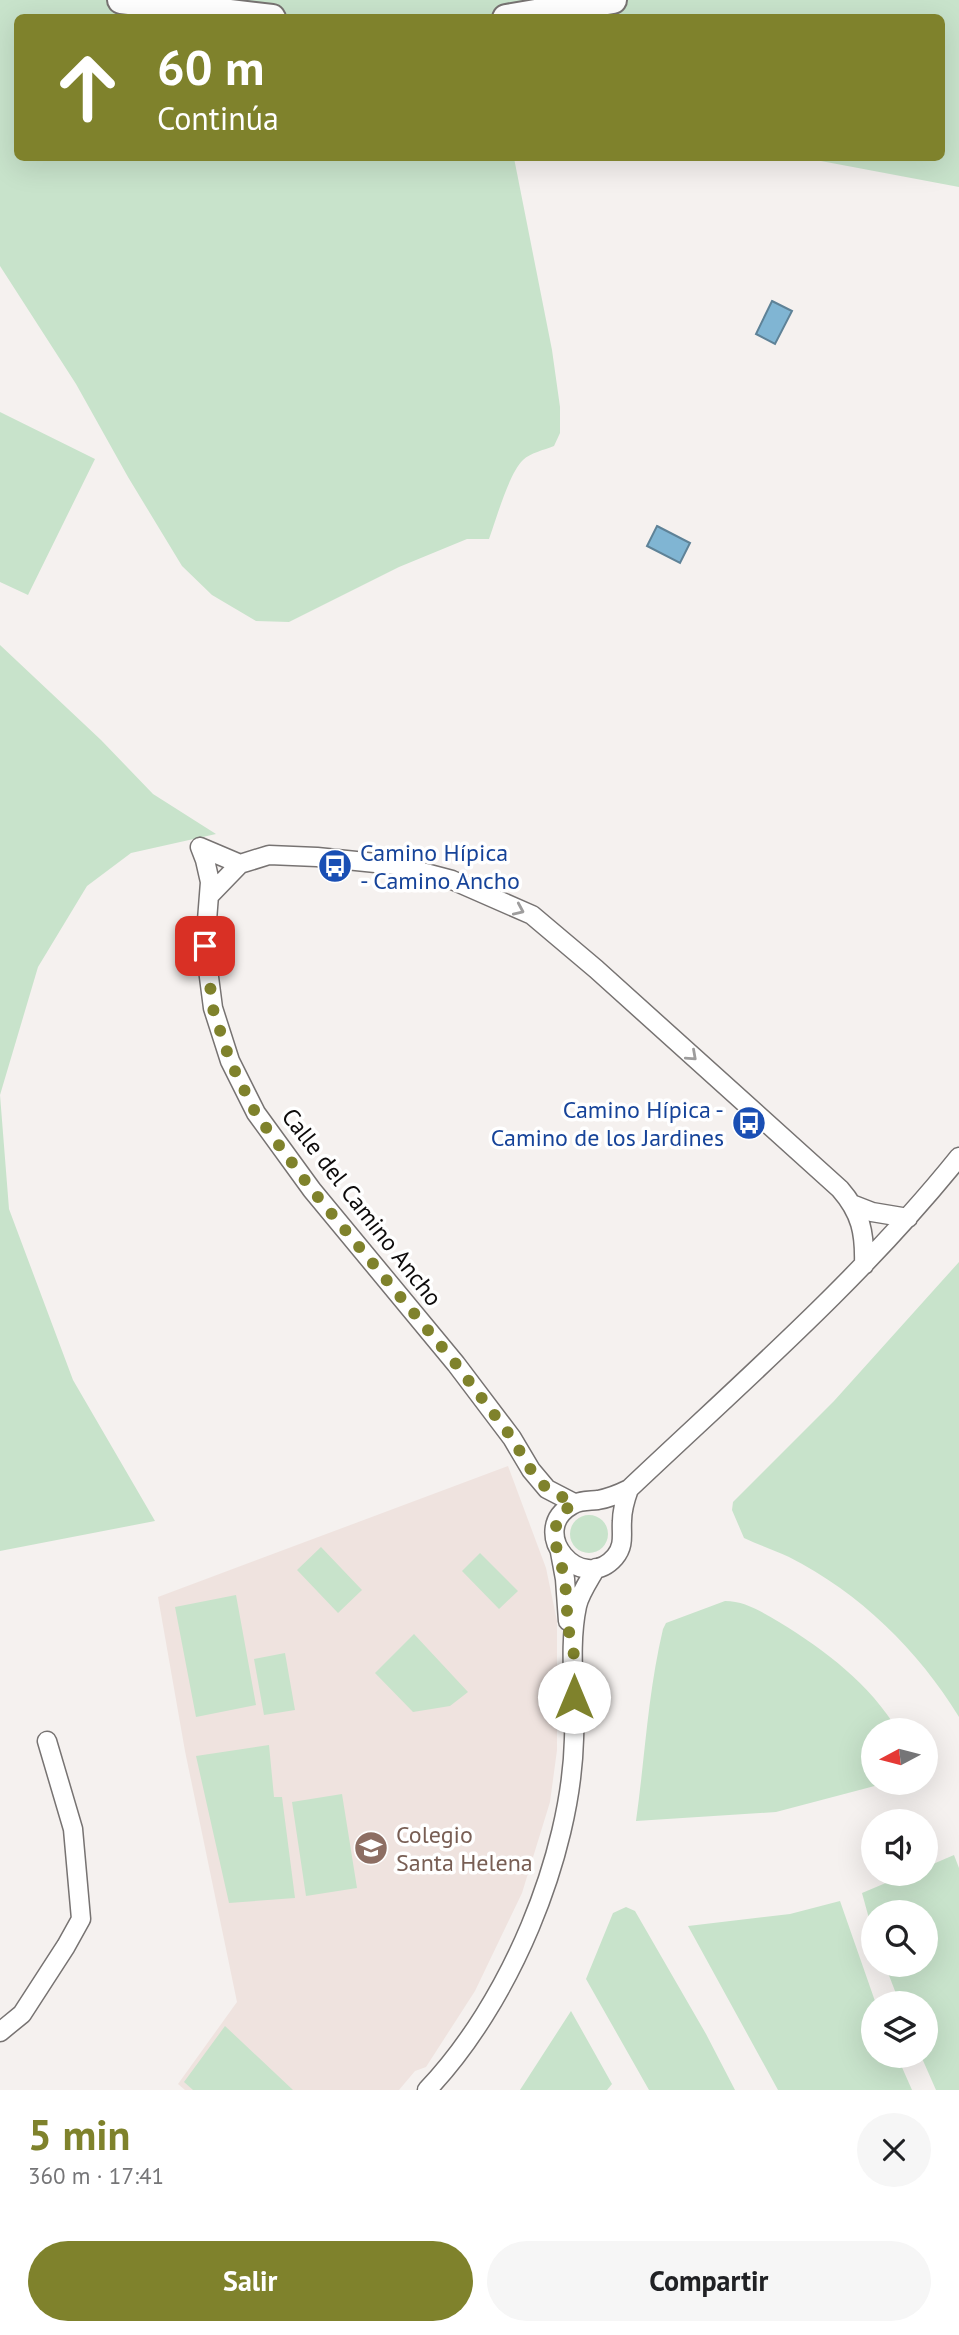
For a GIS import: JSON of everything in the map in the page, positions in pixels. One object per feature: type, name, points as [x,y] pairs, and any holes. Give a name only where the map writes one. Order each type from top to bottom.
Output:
[{"type":"highway","points":[[121,0],[238,14]]},
{"type":"highway","points":[[530,14],[613,0]]},
{"type":"street","name":"Calle del Camino Ancho","points":[[240,864],[200,847],[208,875],[205,946],[213,1009],[230,1061],[256,1114],[312,1190],[456,1364],[512,1438],[531,1470],[547,1489],[574,1503]]},
{"type":"street","points":[[209,896],[240,864],[269,855],[317,857],[395,865],[452,880],[532,915],[596,969],[840,1189],[854,1205],[862,1234],[864,1265]]},
{"type":"street","points":[[574,1655],[568,1627],[565,1579],[560,1552],[555,1542],[558,1519],[574,1503],[596,1500],[629,1489],[864,1265],[959,1157]]},
{"type":"street","points":[[854,1205],[872,1212],[908,1217]]},
{"type":"street","points":[[560,1552],[575,1566],[596,1568],[607,1564],[616,1556],[621,1546],[623,1506],[629,1489]]},
{"type":"street","points":[[596,1500],[616,1512],[621,1522]]},
{"type":"street","points":[[427,2090],[445,2071],[483,2016],[515,1962],[556,1852],[570,1795],[578,1605],[596,1568]]},
{"type":"street","points":[[0,2032],[22,2014],[81,1919],[73,1829],[47,1741]]},
{"type":"shaded area","points":[[508,1466],[546,1568],[557,1621],[557,1750],[550,1802],[522,1893],[475,1991],[426,2067],[415,2071],[399,2090],[185,2090],[178,2084],[237,2002],[185,1751],[158,1597]]},
{"type":"green space","points":[[0,0],[959,0],[959,187],[821,161],[945,161],[945,14],[14,14],[14,161],[515,161],[552,350],[560,407],[560,433],[554,446],[529,455],[518,466],[489,539],[467,539],[399,567],[289,622],[256,621],[212,595],[182,566],[76,384],[0,266]]},
{"type":"green space","points":[[0,412],[95,459],[28,595],[0,582]]},
{"type":"green space","points":[[0,645],[101,740],[153,794],[216,834],[131,853],[87,886],[38,967],[0,1095]]},
{"type":"green space","points":[[0,1095],[9,1209],[73,1380],[155,1521],[0,1551]]},
{"type":"green space","points":[[959,1262],[959,1717],[925,1669],[885,1625],[815,1571],[744,1538],[732,1510],[733,1502],[834,1401]]},
{"type":"green space","points":[[589,1515],[602,1521],[608,1534],[602,1547],[589,1553],[576,1547],[570,1534],[576,1521]]},
{"type":"green space","points":[[321,1547],[362,1590],[338,1613],[297,1570]]},
{"type":"green space","points":[[480,1553],[518,1591],[499,1609],[462,1571]]},
{"type":"green space","points":[[236,1595],[256,1705],[196,1717],[175,1607]]},
{"type":"green space","points":[[725,1601],[739,1603],[773,1618],[845,1669],[890,1718],[861,1718],[861,1790],[776,1812],[636,1821],[650,1701],[666,1623]]},
{"type":"green space","points":[[414,1634],[468,1692],[450,1706],[413,1712],[375,1673]]},
{"type":"green space","points":[[285,1653],[295,1710],[264,1715],[254,1659]]},
{"type":"green space","points":[[269,1745],[274,1797],[282,1797],[295,1898],[229,1903],[196,1756]]},
{"type":"green space","points":[[342,1794],[357,1888],[306,1896],[292,1802]]},
{"type":"green space","points":[[954,1855],[959,1868],[959,2090],[936,2090],[926,2068],[938,2068],[938,1991],[895,1991],[890,1977],[938,1977],[938,1900],[864,1900],[862,1893],[879,1886],[938,1886],[938,1862]]},
{"type":"green space","points":[[840,1901],[861,1961],[861,1977],[867,1977],[871,1991],[861,1991],[861,2068],[902,2068],[912,2090],[778,2090],[688,1926],[790,1914]]},
{"type":"green space","points":[[626,1907],[635,1911],[735,2090],[649,2090],[586,1979],[613,1913]]},
{"type":"green space","points":[[571,2011],[612,2084],[607,2090],[520,2090]]},
{"type":"green space","points":[[225,2026],[293,2090],[193,2090],[184,2082]]},
{"type":"water","points":[[772,301],[792,311],[775,344],[756,334]]},
{"type":"water","points":[[657,526],[690,543],[680,563],[647,546]]},
{"type":"place","name":"Camino Hípica - Camino Ancho","points":[[335,866]]},
{"type":"place","name":"Camino Hípica - Camino de los Jardines","points":[[749,1123]]},
{"type":"place","name":"Colegio Santa Helena","points":[[371,1848]]},
{"type":"route","points":[[205,946],[213,1009],[230,1061],[256,1114],[312,1190],[456,1364],[512,1438],[531,1470],[547,1489],[574,1503],[558,1519],[555,1542],[560,1552],[565,1579],[568,1627],[574,1655],[574,1697]]}]
